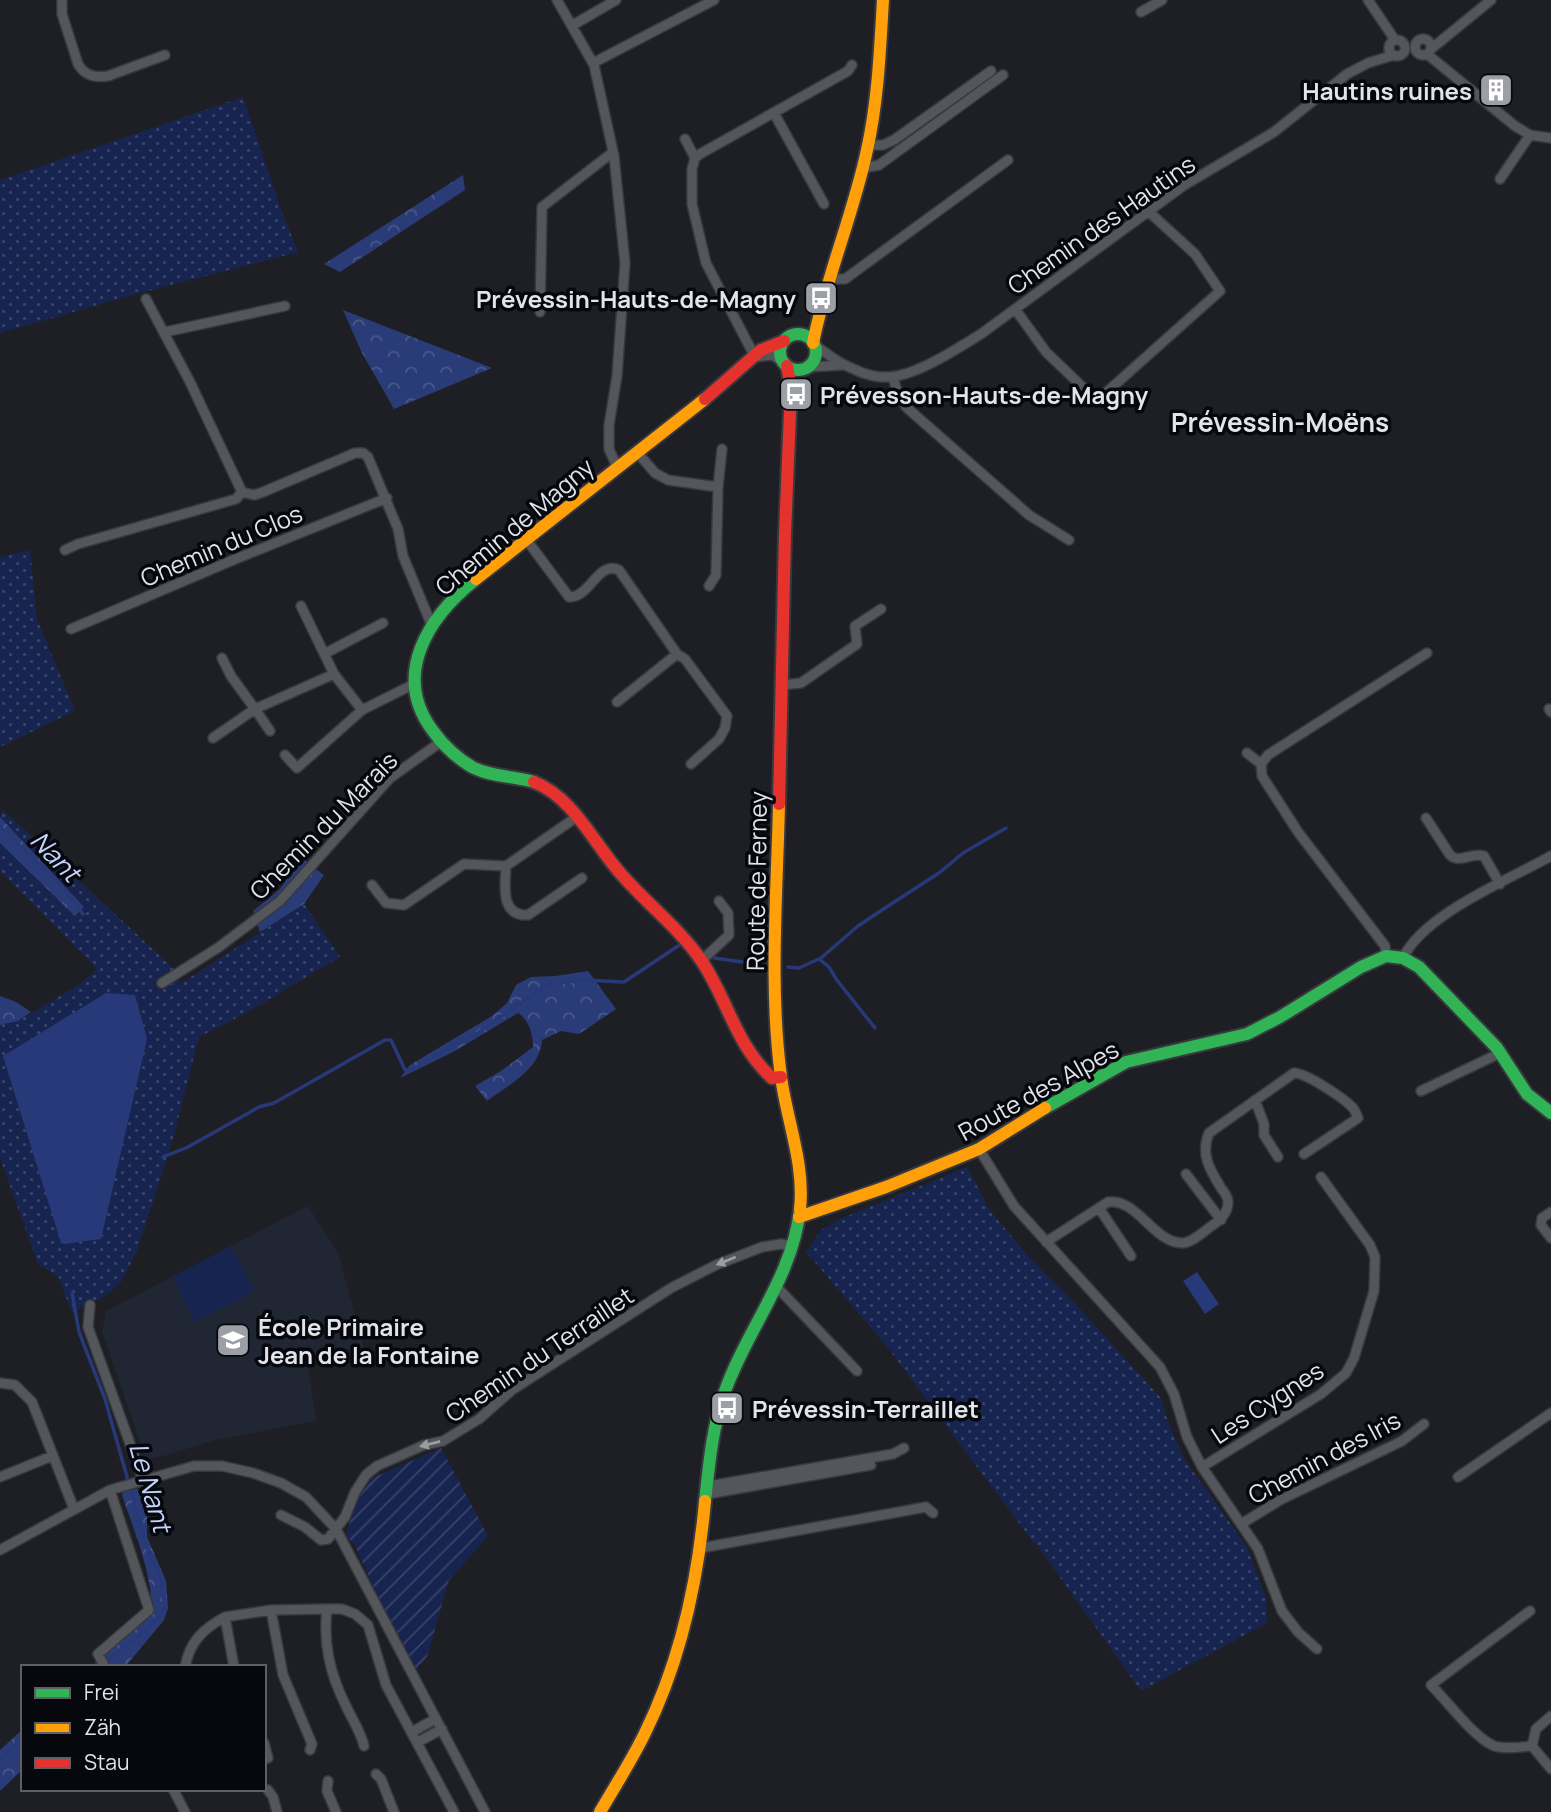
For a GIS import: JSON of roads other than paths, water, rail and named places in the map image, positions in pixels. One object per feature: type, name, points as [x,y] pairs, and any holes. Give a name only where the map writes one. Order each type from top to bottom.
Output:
[{"type":"main road","points":[[820,303],[796,335],[784,341],[780,351],[785,364],[805,368],[814,360],[820,303],[868,145],[876,93],[883,0]]},
{"type":"main road","points":[[796,335],[806,336],[814,344]]},
{"type":"main road","name":"Chemin de Magny","points":[[412,685],[414,665],[432,626],[471,583],[684,417],[765,346],[784,341]]},
{"type":"main road","name":"Route de Ferney","points":[[600,1812],[653,1716],[684,1624],[701,1548],[716,1423],[727,1384],[775,1285],[792,1246],[800,1217],[800,1174],[781,1077],[775,980],[791,388],[785,364]]},
{"type":"main road","name":"Route de Ferney","points":[[791,388],[805,368]]},
{"type":"main road","points":[[412,685],[425,721],[459,757],[477,769],[524,778],[546,787],[565,804],[622,876],[681,935],[701,961],[722,999],[743,1048],[765,1073],[772,1078],[781,1077]]},
{"type":"main road","points":[[1386,956],[1403,958],[1419,967],[1500,1053],[1527,1094],[1551,1113]]},
{"type":"main road","name":"Route des Alpes","points":[[800,1217],[886,1187],[979,1149],[1076,1089],[1126,1062],[1247,1034],[1361,967],[1386,956]]},
{"type":"street","points":[[62,0],[62,14],[78,64],[82,71],[89,75],[108,76],[165,55]]},
{"type":"street","points":[[557,0],[593,63],[599,80],[613,152],[625,263],[617,376],[608,425],[609,449],[617,467]]},
{"type":"street","points":[[573,25],[616,0]]},
{"type":"street","points":[[593,63],[713,0]]},
{"type":"street","points":[[1141,12],[1162,0]]},
{"type":"street","points":[[1368,0],[1395,45]]},
{"type":"street","name":"Chemin des Hautins","points":[[1395,45],[1399,56],[1426,49],[1491,0]]},
{"type":"street","name":"Chemin des Hautins","points":[[893,377],[957,349],[1148,211],[1202,174],[1253,147],[1347,75],[1395,45],[1421,39],[1426,49]]},
{"type":"street","points":[[1426,49],[1530,135],[1551,138]]},
{"type":"street","points":[[695,158],[848,71],[852,65]]},
{"type":"street","points":[[868,145],[883,145],[894,140],[991,71]]},
{"type":"street","points":[[863,168],[879,164],[1003,75]]},
{"type":"street","points":[[774,113],[824,204]]},
{"type":"street","points":[[1500,179],[1530,135]]},
{"type":"street","points":[[685,139],[695,158],[692,169],[692,204],[706,263],[755,357],[772,355],[785,364]]},
{"type":"street","points":[[540,312],[542,207],[613,152]]},
{"type":"street","points":[[829,279],[845,279],[1008,160]]},
{"type":"street","points":[[1015,309],[1056,363],[1093,396],[1100,398],[1220,291],[1195,254],[1148,211]]},
{"type":"street","name":"Chemin du Clos","points":[[146,299],[165,331],[242,492]]},
{"type":"street","points":[[165,331],[285,306]]},
{"type":"street","points":[[814,344],[843,365],[877,377],[893,377],[906,407],[1029,515],[1069,540]]},
{"type":"street","points":[[805,368],[843,365]]},
{"type":"street","points":[[709,586],[716,575],[718,487],[722,449]]},
{"type":"street","points":[[636,452],[655,473],[668,480],[718,487]]},
{"type":"street","name":"Chemin du Clos","points":[[242,492],[254,495],[338,458],[363,453],[373,466],[387,498],[398,529],[402,556],[432,626]]},
{"type":"street","name":"Chemin du Clos","points":[[65,550],[236,499],[242,492]]},
{"type":"street","name":"Chemin du Clos","points":[[71,629],[387,498]]},
{"type":"street","points":[[526,539],[569,597],[574,597],[591,586],[597,576],[608,568],[619,570],[677,654],[685,659],[727,716],[725,729],[719,739],[691,764]]},
{"type":"street","points":[[301,606],[334,674],[362,710]]},
{"type":"street","points":[[781,685],[800,683],[857,644],[855,626],[881,609]]},
{"type":"street","points":[[324,654],[383,623]]},
{"type":"street","points":[[1386,956],[1385,946],[1298,832],[1262,776],[1261,764],[1268,755],[1427,653]]},
{"type":"street","points":[[617,702],[677,654]]},
{"type":"street","points":[[222,658],[231,676],[271,732]]},
{"type":"street","points":[[212,738],[255,709],[334,674]]},
{"type":"street","points":[[285,755],[297,768],[362,710],[412,685]]},
{"type":"street","name":"Chemin du Marais","points":[[162,983],[219,947],[280,901],[390,778],[442,741]]},
{"type":"street","points":[[1247,753],[1261,764]]},
{"type":"street","points":[[372,885],[386,903],[404,905],[464,864],[506,866],[575,818]]},
{"type":"street","points":[[1426,818],[1454,859],[1470,855],[1484,856],[1500,884]]},
{"type":"street","points":[[1403,958],[1408,948],[1443,914],[1551,856]]},
{"type":"street","points":[[506,866],[504,895],[509,907],[520,916],[528,915],[582,878]]},
{"type":"street","points":[[701,961],[729,935],[728,913],[719,901]]},
{"type":"street","points":[[1421,1091],[1500,1053]]},
{"type":"street","points":[[1046,1242],[1108,1202],[1116,1201],[1126,1206],[1172,1241],[1183,1244],[1220,1220],[1229,1205],[1228,1198],[1204,1153],[1209,1133],[1294,1073],[1302,1073],[1352,1107],[1358,1118],[1304,1153]]},
{"type":"street","points":[[1255,1100],[1264,1124],[1264,1135],[1278,1157]]},
{"type":"street","points":[[979,1149],[1014,1206],[1160,1367],[1174,1394],[1187,1437],[1202,1467],[1258,1549],[1276,1598],[1298,1632],[1317,1649]]},
{"type":"street","points":[[1186,1174],[1220,1220]]},
{"type":"street","name":"Les Cygnes","points":[[1202,1467],[1321,1394],[1346,1373],[1354,1358],[1374,1291],[1375,1257],[1365,1237],[1321,1177]]},
{"type":"street","points":[[1099,1208],[1131,1256]]},
{"type":"street","points":[[1551,1212],[1542,1218],[1541,1225],[1551,1238]]},
{"type":"street","name":"Chemin du Terraillet","points":[[336,1529],[366,1475],[377,1466],[424,1445],[443,1441],[479,1419],[512,1390],[671,1288],[716,1265],[762,1247],[780,1244],[792,1246]]},
{"type":"street","points":[[775,1285],[857,1371]]},
{"type":"street","points":[[90,1305],[88,1327],[140,1481]]},
{"type":"street","points":[[0,1383],[15,1385],[32,1402],[74,1509]]},
{"type":"street","points":[[1458,1476],[1551,1413]]},
{"type":"street","name":"Chemin des Iris","points":[[1241,1524],[1282,1499],[1402,1441],[1424,1424]]},
{"type":"street","points":[[708,1490],[893,1454],[904,1448]]},
{"type":"street","points":[[0,1476],[52,1456]]},
{"type":"street","points":[[708,1490],[871,1465]]},
{"type":"street","points":[[0,1550],[110,1490],[194,1466],[222,1466],[281,1483],[306,1497],[336,1529],[485,1812]]},
{"type":"street","points":[[103,1665],[98,1654],[149,1610],[110,1490]]},
{"type":"street","points":[[701,1548],[926,1507],[933,1513]]},
{"type":"street","points":[[281,1515],[305,1527],[321,1540],[328,1539],[336,1529]]},
{"type":"street","points":[[327,1609],[327,1657],[338,1690],[364,1746]]},
{"type":"street","points":[[186,1665],[193,1641],[225,1617],[271,1610],[342,1609],[355,1614],[368,1625],[386,1685],[454,1812]]},
{"type":"street","points":[[271,1610],[283,1675],[312,1744],[310,1751]]},
{"type":"street","points":[[1530,1611],[1431,1685],[1492,1745],[1532,1746],[1551,1769]]},
{"type":"street","points":[[225,1617],[234,1665]]},
{"type":"street","points":[[1532,1746],[1536,1729],[1551,1716]]},
{"type":"street","points":[[412,1732],[435,1719]]},
{"type":"street","points":[[418,1742],[442,1729]]},
{"type":"street","points":[[266,1747],[268,1758]]},
{"type":"street","points":[[376,1774],[381,1779],[394,1812]]},
{"type":"street","points":[[328,1781],[327,1791],[336,1812]]},
{"type":"street","points":[[268,1790],[277,1812]]},
{"type":"street","points":[[173,1812],[184,1810],[174,1791]]},
{"type":"waterway","name":"Nant","points":[[0,827],[59,883],[83,914]]},
{"type":"waterway","points":[[788,967],[799,968],[821,958],[858,926],[939,873],[963,853],[1006,828]]},
{"type":"waterway","points":[[163,1157],[188,1147],[259,1107],[274,1103],[385,1040],[391,1040],[405,1070],[412,1070],[465,1038],[472,1037],[546,985],[582,980],[624,982],[681,944]]},
{"type":"waterway","points":[[714,958],[743,962]]},
{"type":"waterway","points":[[819,959],[829,967],[875,1028]]},
{"type":"waterway","points":[[757,961],[763,962]]},
{"type":"waterway","name":"Le Nant","points":[[72,1293],[79,1332],[105,1399],[146,1544],[161,1580],[165,1605],[161,1615],[148,1628],[102,1665]]},
{"type":"waterway","name":"Le Nant","points":[[0,1761],[21,1741]]},
{"type":"place","name":"Hautins ruines","points":[[1496,90]]},
{"type":"place","name":"Prévessin-Hauts-de-Magny","points":[[821,298]]},
{"type":"place","name":"Prévesson-Hauts-de-Magny","points":[[796,394]]},
{"type":"place","name":"École Primaire Jean de la Fontaine","points":[[233,1340]]},
{"type":"place","name":"Prévessin-Terraillet","points":[[727,1408]]},
{"type":"district","name":"Prévessin-Moëns","points":[[1280,422]]}]
